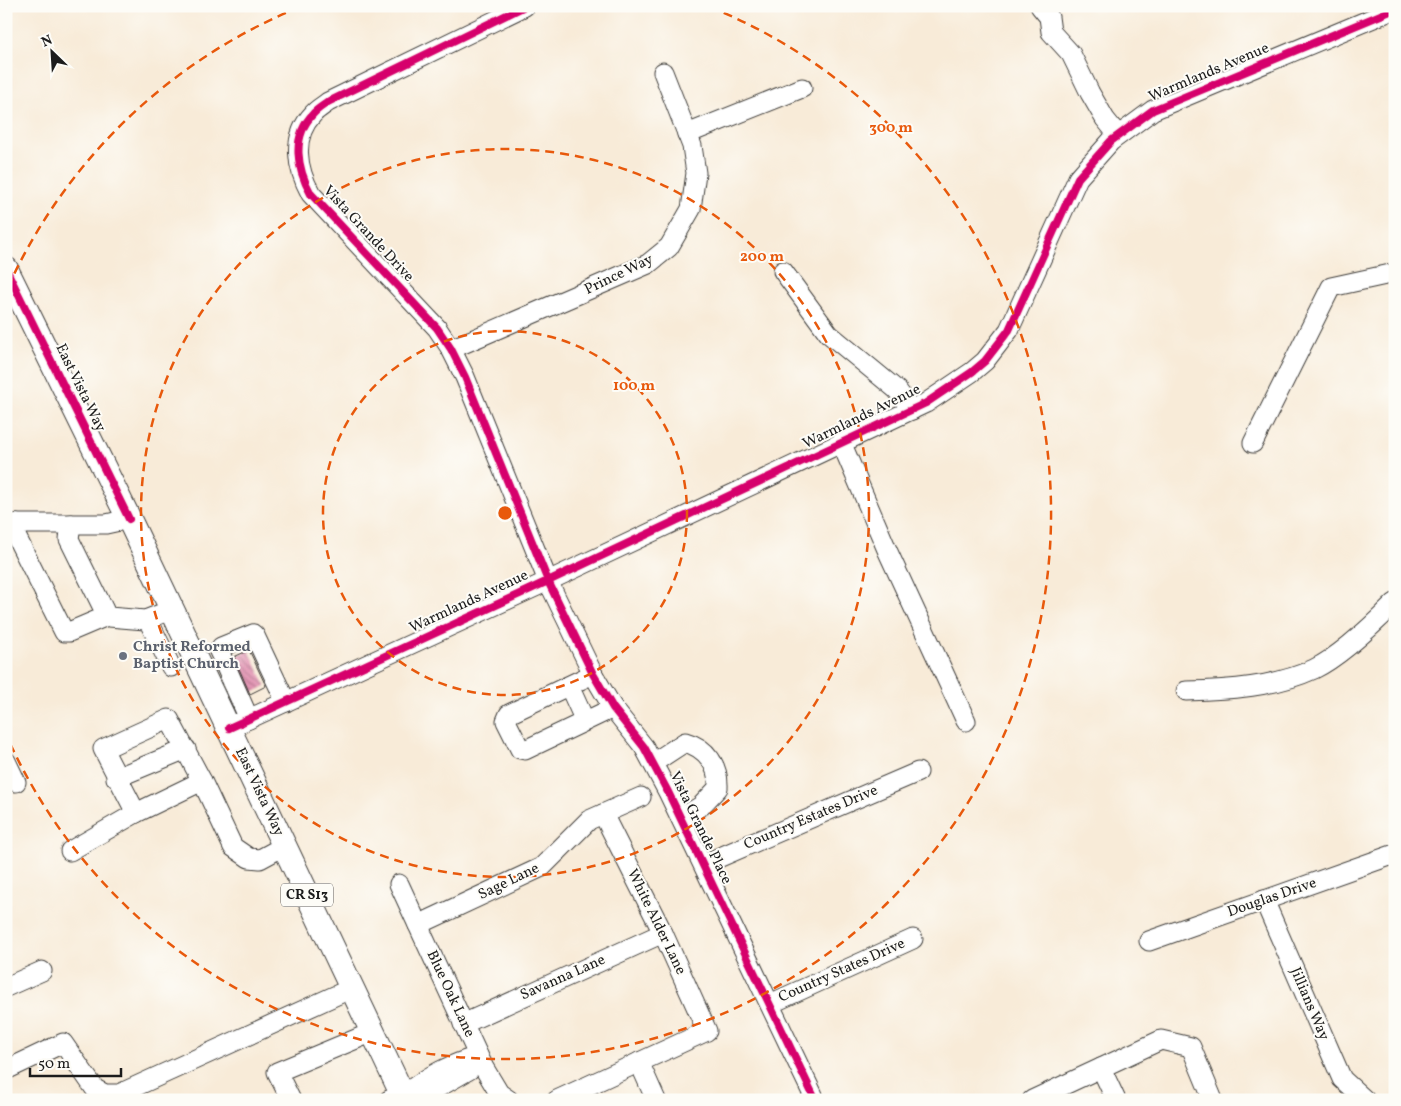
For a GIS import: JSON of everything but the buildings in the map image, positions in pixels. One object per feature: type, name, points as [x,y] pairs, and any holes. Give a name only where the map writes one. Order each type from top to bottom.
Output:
[{"type":"main road","name":"East Vista Way","points":[[6,269],[191,648],[239,723],[284,846],[373,1032],[399,1098]]},
{"type":"street","name":"Vista Grande Drive","points":[[525,6],[328,102],[313,114],[300,134],[298,163],[303,180],[311,194],[437,328],[451,349],[465,376],[548,581]]},
{"type":"street","points":[[1040,6],[1049,17],[1051,32],[1071,54],[1090,93],[1105,119],[1118,136]]},
{"type":"street","name":"Warmlands Avenue","points":[[239,723],[548,581],[926,403],[985,361],[1009,330],[1078,178],[1111,141],[1153,110],[1395,9]]},
{"type":"street","name":"Prince Way","points":[[451,349],[648,264],[669,247],[691,209],[696,173],[692,146],[663,72]]},
{"type":"street","points":[[687,134],[802,88]]},
{"type":"street","points":[[783,270],[829,334],[897,390],[912,410]]},
{"type":"street","points":[[1253,442],[1331,287],[1395,273]]},
{"type":"street","name":"Warmlands Avenue","points":[[841,442],[888,552],[966,720]]},
{"type":"street","points":[[105,614],[102,618],[69,632],[64,632],[16,536],[12,524],[106,524],[129,519]]},
{"type":"street","points":[[71,524],[69,539],[105,614],[110,617],[141,620],[150,619],[172,609]]},
{"type":"street","name":"Vista Grande Place","points":[[548,581],[593,674],[613,708],[644,746],[653,763],[704,864],[813,1095]]},
{"type":"street","points":[[1186,691],[1267,684],[1314,669],[1340,652],[1391,607]]},
{"type":"street","points":[[150,619],[150,624],[171,667]]},
{"type":"street","points":[[191,648],[219,651],[221,648],[253,634],[286,702]]},
{"type":"street","points":[[219,651],[239,723]]},
{"type":"street","points":[[593,674],[509,714],[506,721],[517,746],[525,750],[613,708]]},
{"type":"street","points":[[569,686],[585,721]]},
{"type":"street","points":[[136,813],[116,778],[103,749],[169,719],[202,780],[233,847],[250,858],[260,859],[284,846]]},
{"type":"street","points":[[653,763],[685,742],[695,745],[704,751],[710,759],[718,781],[718,788],[701,806],[681,818]]},
{"type":"street","points":[[116,778],[186,749]]},
{"type":"street","points":[[6,761],[16,782]]},
{"type":"street","name":"Country Estates Drive","points":[[704,864],[918,772]]},
{"type":"street","points":[[70,851],[136,813],[202,780]]},
{"type":"street","name":"Sage Lane","points":[[418,925],[542,867],[589,820],[641,797]]},
{"type":"street","name":"White Alder Lane","points":[[603,814],[708,1031],[639,1062]]},
{"type":"street","name":"Douglas Drive","points":[[1149,941],[1395,854]]},
{"type":"street","name":"Blue Oak Lane","points":[[399,884],[478,1056],[499,1093],[509,1100]]},
{"type":"street","name":"Jillians Way","points":[[1264,900],[1342,1079],[1365,1100]]},
{"type":"street","name":"Savanna Lane","points":[[463,1024],[662,933]]},
{"type":"street","name":"Country States Drive","points":[[770,1004],[914,939]]},
{"type":"street","points":[[6,987],[42,971]]},
{"type":"street","points":[[6,1070],[63,1043],[95,1090],[105,1094],[119,1094],[352,988]]},
{"type":"street","points":[[291,1100],[277,1072],[373,1032]]},
{"type":"street","points":[[1032,1100],[1161,1040],[1191,1047],[1213,1100]]},
{"type":"street","points":[[399,1098],[434,1090],[469,1070],[478,1056]]},
{"type":"street","points":[[557,1100],[639,1062],[656,1100]]},
{"type":"street","points":[[1101,1068],[1116,1100]]},
{"type":"cycle path","points":[[525,6],[328,102],[318,109],[306,123],[301,133],[298,153],[302,174],[311,194],[437,328],[451,349],[465,377],[548,581],[593,674],[613,708],[644,747],[668,792],[813,1095]]},
{"type":"cycle path","points":[[229,728],[548,581],[926,403],[985,361],[1009,330],[1078,178],[1111,141],[1153,110],[1395,9]]},
{"type":"cycle path","points":[[6,269],[129,519]]},
{"type":"place","name":"Christ Reformed Baptist Church","points":[[123,656]]}]
